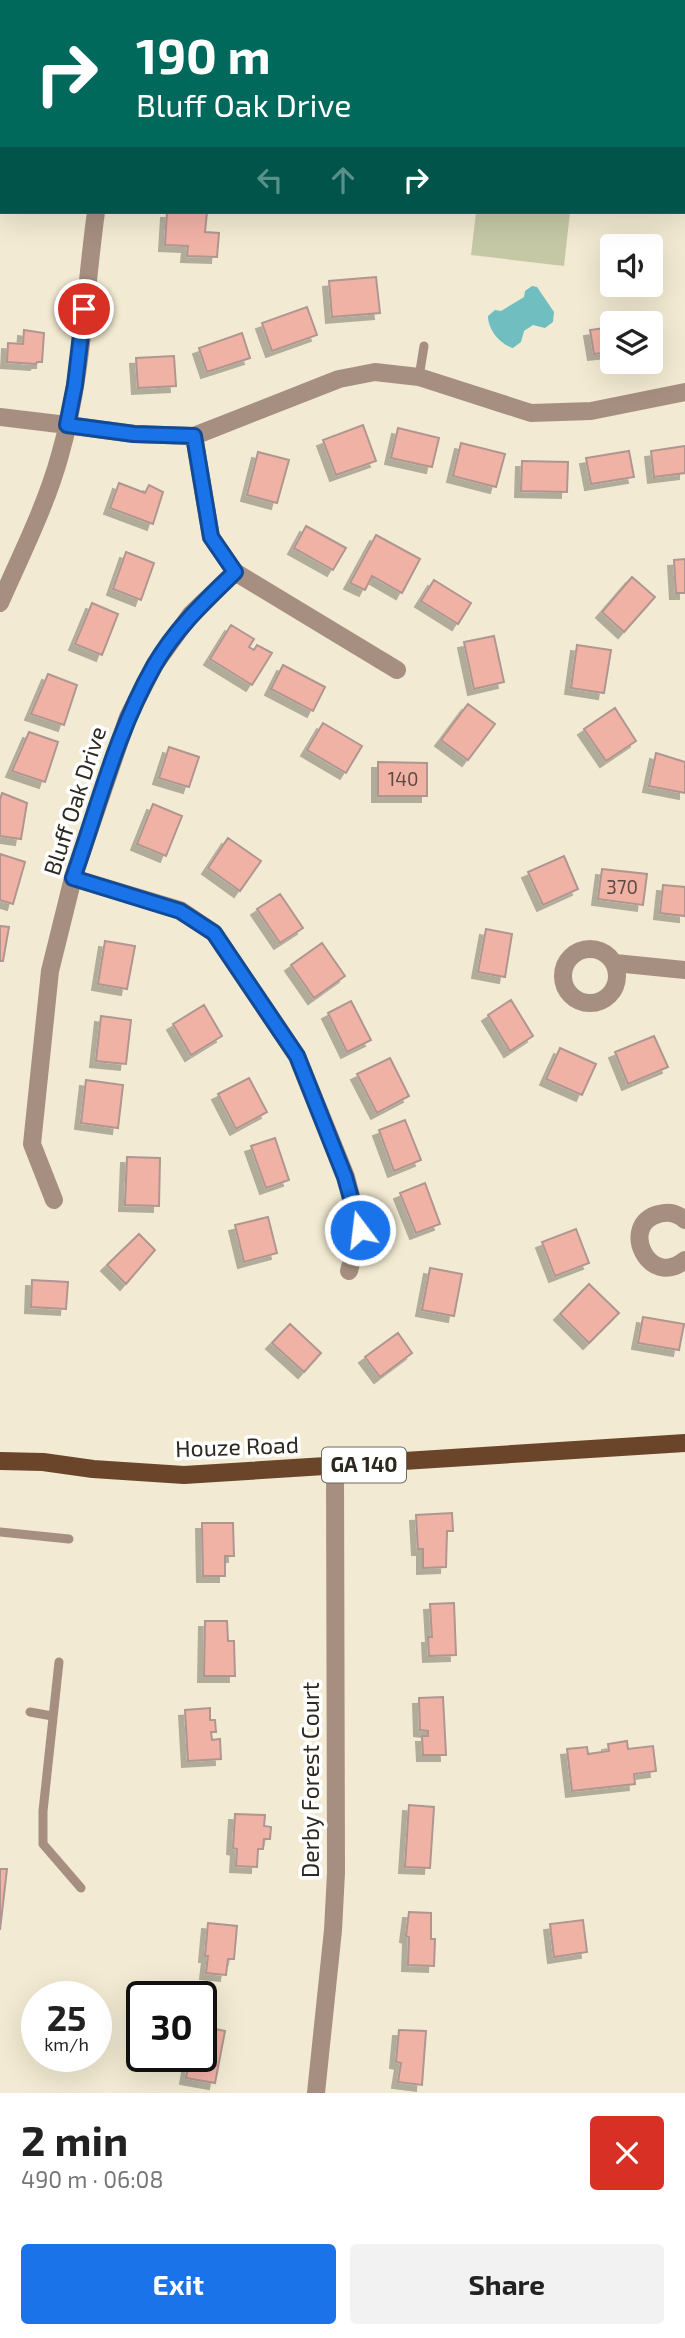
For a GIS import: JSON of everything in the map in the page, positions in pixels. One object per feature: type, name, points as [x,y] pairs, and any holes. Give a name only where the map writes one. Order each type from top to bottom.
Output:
[{"type":"main road","name":"Houze Road","points":[[0,1451],[43,1462],[93,1469],[184,1475],[685,1443]]},
{"type":"main road","name":"Houze Road","points":[[0,1461],[43,1462]]},
{"type":"street","points":[[0,603],[53,477],[67,425],[75,385],[96,214]]},
{"type":"street","points":[[0,416],[134,434],[194,436],[339,379],[375,372],[419,377],[531,413],[591,411],[685,392]]},
{"type":"street","points":[[194,436],[211,537],[235,572],[397,670]]},
{"type":"street","name":"Bluff Oak Drive","points":[[54,1200],[32,1144],[50,971],[73,878],[128,717],[155,664],[191,614],[235,572]]},
{"type":"street","points":[[73,878],[180,911],[214,933],[297,1056],[307,1080],[345,1177],[360,1230],[349,1271]]},
{"type":"street","points":[[615,963],[685,970]]},
{"type":"street","points":[[685,1220],[672,1213],[651,1217],[644,1224],[639,1245],[643,1255],[651,1263],[661,1267],[672,1267],[685,1260]]},
{"type":"street","name":"Derby Forest Court","points":[[316,2093],[336,1873],[335,1467]]},
{"type":"lane","points":[[419,377],[424,346]]},
{"type":"lane","points":[[0,1532],[69,1539]]},
{"type":"lane","points":[[59,1662],[43,1811],[43,1844],[80,1888]]},
{"type":"lane","points":[[30,1712],[52,1716]]},
{"type":"green space","points":[[476,214],[570,214],[564,266],[471,255]]},
{"type":"water","points":[[532,286],[537,287],[554,312],[553,322],[545,328],[533,325],[524,331],[521,342],[513,348],[496,336],[488,316],[524,297],[525,291]]},
{"type":"building","points":[[167,214],[207,214],[205,232],[219,233],[217,257],[187,256],[188,246],[165,245]]},
{"type":"building","points":[[376,277],[380,313],[332,317],[329,281]]},
{"type":"building","points":[[307,307],[317,335],[272,351],[262,323]]},
{"type":"building","points":[[600,329],[600,353],[594,354],[590,330]]},
{"type":"building","points":[[24,330],[44,333],[42,362],[7,362],[8,343],[23,344]]},
{"type":"building","points":[[242,333],[250,358],[207,372],[199,348]]},
{"type":"building","points":[[174,356],[176,386],[138,388],[136,358]]},
{"type":"building","points":[[363,425],[376,461],[336,475],[323,440]]},
{"type":"building","points":[[398,428],[439,438],[432,467],[391,458]]},
{"type":"building","points":[[461,443],[505,454],[496,487],[453,476]]},
{"type":"building","points":[[685,446],[685,473],[654,477],[651,451]]},
{"type":"building","points":[[629,451],[634,477],[591,484],[586,458]]},
{"type":"building","points":[[258,452],[289,460],[277,503],[247,495]]},
{"type":"building","points":[[522,461],[568,462],[567,492],[521,491]]},
{"type":"building","points":[[119,483],[145,493],[149,485],[163,492],[153,524],[110,508]]},
{"type":"building","points":[[306,526],[346,548],[333,570],[294,548]]},
{"type":"building","points":[[376,535],[420,559],[402,593],[372,576],[365,590],[350,583]]},
{"type":"building","points":[[126,552],[154,563],[141,600],[113,589]]},
{"type":"building","points":[[685,559],[685,593],[676,593],[674,560]]},
{"type":"building","points":[[632,577],[655,597],[624,632],[602,612]]},
{"type":"building","points":[[434,580],[471,603],[458,624],[421,601]]},
{"type":"building","points":[[92,603],[118,614],[102,655],[75,644]]},
{"type":"building","points":[[231,625],[254,639],[249,647],[254,650],[257,645],[272,653],[252,685],[210,659]]},
{"type":"building","points":[[494,636],[504,682],[474,689],[464,642]]},
{"type":"building","points":[[577,645],[611,650],[604,693],[571,688]]},
{"type":"building","points":[[283,665],[325,687],[313,711],[271,689]]},
{"type":"building","points":[[48,674],[77,685],[64,725],[31,714]]},
{"type":"building","points":[[468,704],[495,724],[468,760],[441,740]]},
{"type":"building","points":[[615,708],[636,741],[606,761],[584,729]]},
{"type":"building","points":[[323,723],[362,746],[346,773],[307,750]]},
{"type":"building","points":[[29,732],[58,742],[45,782],[12,771]]},
{"type":"building","points":[[169,747],[199,757],[189,787],[159,778]]},
{"type":"building","points":[[656,753],[685,762],[685,793],[649,786]]},
{"type":"building","points":[[378,762],[427,763],[427,796],[378,796]]},
{"type":"building","points":[[2,793],[27,803],[21,839],[0,836]]},
{"type":"building","points":[[153,804],[182,816],[166,856],[137,844]]},
{"type":"building","points":[[228,838],[261,861],[240,891],[208,868]]},
{"type":"building","points":[[0,854],[25,862],[13,904],[0,900]]},
{"type":"building","points":[[564,856],[578,889],[543,905],[528,872]]},
{"type":"building","points":[[602,869],[647,874],[643,905],[598,899]]},
{"type":"building","points":[[663,885],[685,887],[685,916],[660,913]]},
{"type":"building","points":[[280,894],[303,928],[280,943],[257,909]]},
{"type":"building","points":[[0,926],[9,927],[3,961],[0,961]]},
{"type":"building","points":[[486,929],[512,934],[505,977],[478,972]]},
{"type":"building","points":[[105,941],[135,946],[127,989],[98,984]]},
{"type":"building","points":[[322,943],[345,976],[314,998],[291,965]]},
{"type":"building","points":[[511,1000],[533,1036],[510,1051],[488,1015]]},
{"type":"building","points":[[351,1001],[371,1040],[347,1052],[328,1013]]},
{"type":"building","points":[[204,1005],[222,1036],[191,1055],[173,1024]]},
{"type":"building","points":[[101,1016],[131,1020],[126,1064],[96,1061]]},
{"type":"building","points":[[654,1036],[668,1067],[628,1084],[615,1052]]},
{"type":"building","points":[[560,1048],[596,1064],[582,1095],[546,1079]]},
{"type":"building","points":[[390,1058],[409,1096],[377,1113],[357,1074]]},
{"type":"building","points":[[249,1078],[267,1112],[236,1129],[218,1094]]},
{"type":"building","points":[[86,1080],[123,1085],[118,1128],[81,1123]]},
{"type":"building","points":[[405,1120],[421,1160],[394,1171],[379,1130]]},
{"type":"building","points":[[275,1138],[289,1180],[266,1188],[251,1146]]},
{"type":"building","points":[[127,1157],[160,1158],[159,1206],[125,1205]]},
{"type":"building","points":[[425,1183],[440,1224],[416,1233],[400,1193]]},
{"type":"building","points":[[268,1217],[277,1253],[244,1262],[235,1225]]},
{"type":"building","points":[[576,1229],[589,1263],[555,1276],[542,1242]]},
{"type":"building","points":[[139,1234],[155,1250],[126,1284],[107,1265]]},
{"type":"building","points":[[430,1268],[462,1274],[454,1316],[422,1310]]},
{"type":"building","points":[[32,1280],[68,1282],[66,1309],[31,1307]]},
{"type":"building","points":[[589,1284],[619,1313],[589,1343],[560,1314]]},
{"type":"building","points":[[643,1317],[684,1324],[679,1350],[638,1343]]},
{"type":"building","points":[[290,1324],[321,1353],[304,1372],[272,1343]]},
{"type":"building","points":[[398,1333],[412,1353],[380,1377],[365,1357]]},
{"type":"building","points":[[452,1513],[453,1531],[447,1531],[446,1567],[423,1568],[423,1549],[418,1549],[416,1515]]},
{"type":"building","points":[[202,1523],[233,1523],[234,1556],[225,1556],[225,1576],[203,1576]]},
{"type":"building","points":[[454,1603],[456,1655],[429,1656],[428,1637],[432,1637],[430,1604]]},
{"type":"building","points":[[205,1621],[227,1621],[228,1641],[234,1641],[235,1676],[204,1676]]},
{"type":"building","points":[[443,1697],[446,1755],[423,1755],[422,1736],[428,1736],[428,1731],[420,1730],[419,1698]]},
{"type":"building","points":[[210,1708],[210,1720],[215,1720],[216,1732],[211,1732],[212,1740],[220,1739],[221,1759],[188,1761],[185,1710]]},
{"type":"building","points":[[627,1741],[628,1749],[653,1746],[656,1771],[634,1774],[635,1784],[572,1791],[567,1749],[587,1747],[588,1754],[609,1751],[608,1744]]},
{"type":"building","points":[[409,1805],[434,1807],[430,1868],[405,1867]]},
{"type":"building","points":[[235,1814],[265,1815],[264,1826],[271,1827],[270,1839],[264,1839],[263,1849],[258,1849],[257,1867],[236,1866],[237,1849],[233,1848]]},
{"type":"building","points":[[0,1869],[7,1869],[0,1930]]},
{"type":"building","points":[[409,1912],[431,1913],[431,1939],[435,1939],[434,1966],[408,1965],[409,1937],[406,1936]]},
{"type":"building","points":[[583,1920],[587,1952],[554,1957],[550,1924]]},
{"type":"building","points":[[208,1923],[237,1926],[234,1959],[228,1959],[226,1975],[206,1973]]},
{"type":"building","points":[[217,2029],[225,2031],[215,2083],[186,2078],[187,2072],[217,2072]]},
{"type":"building","points":[[399,2030],[426,2031],[422,2085],[398,2082],[401,2063],[396,2062]]},
{"type":"route","points":[[84,309],[75,385],[67,425],[134,434],[194,436],[211,537],[235,572],[191,614],[155,664],[128,717],[73,878],[180,911],[214,933],[297,1056],[345,1177],[360,1230]]}]
